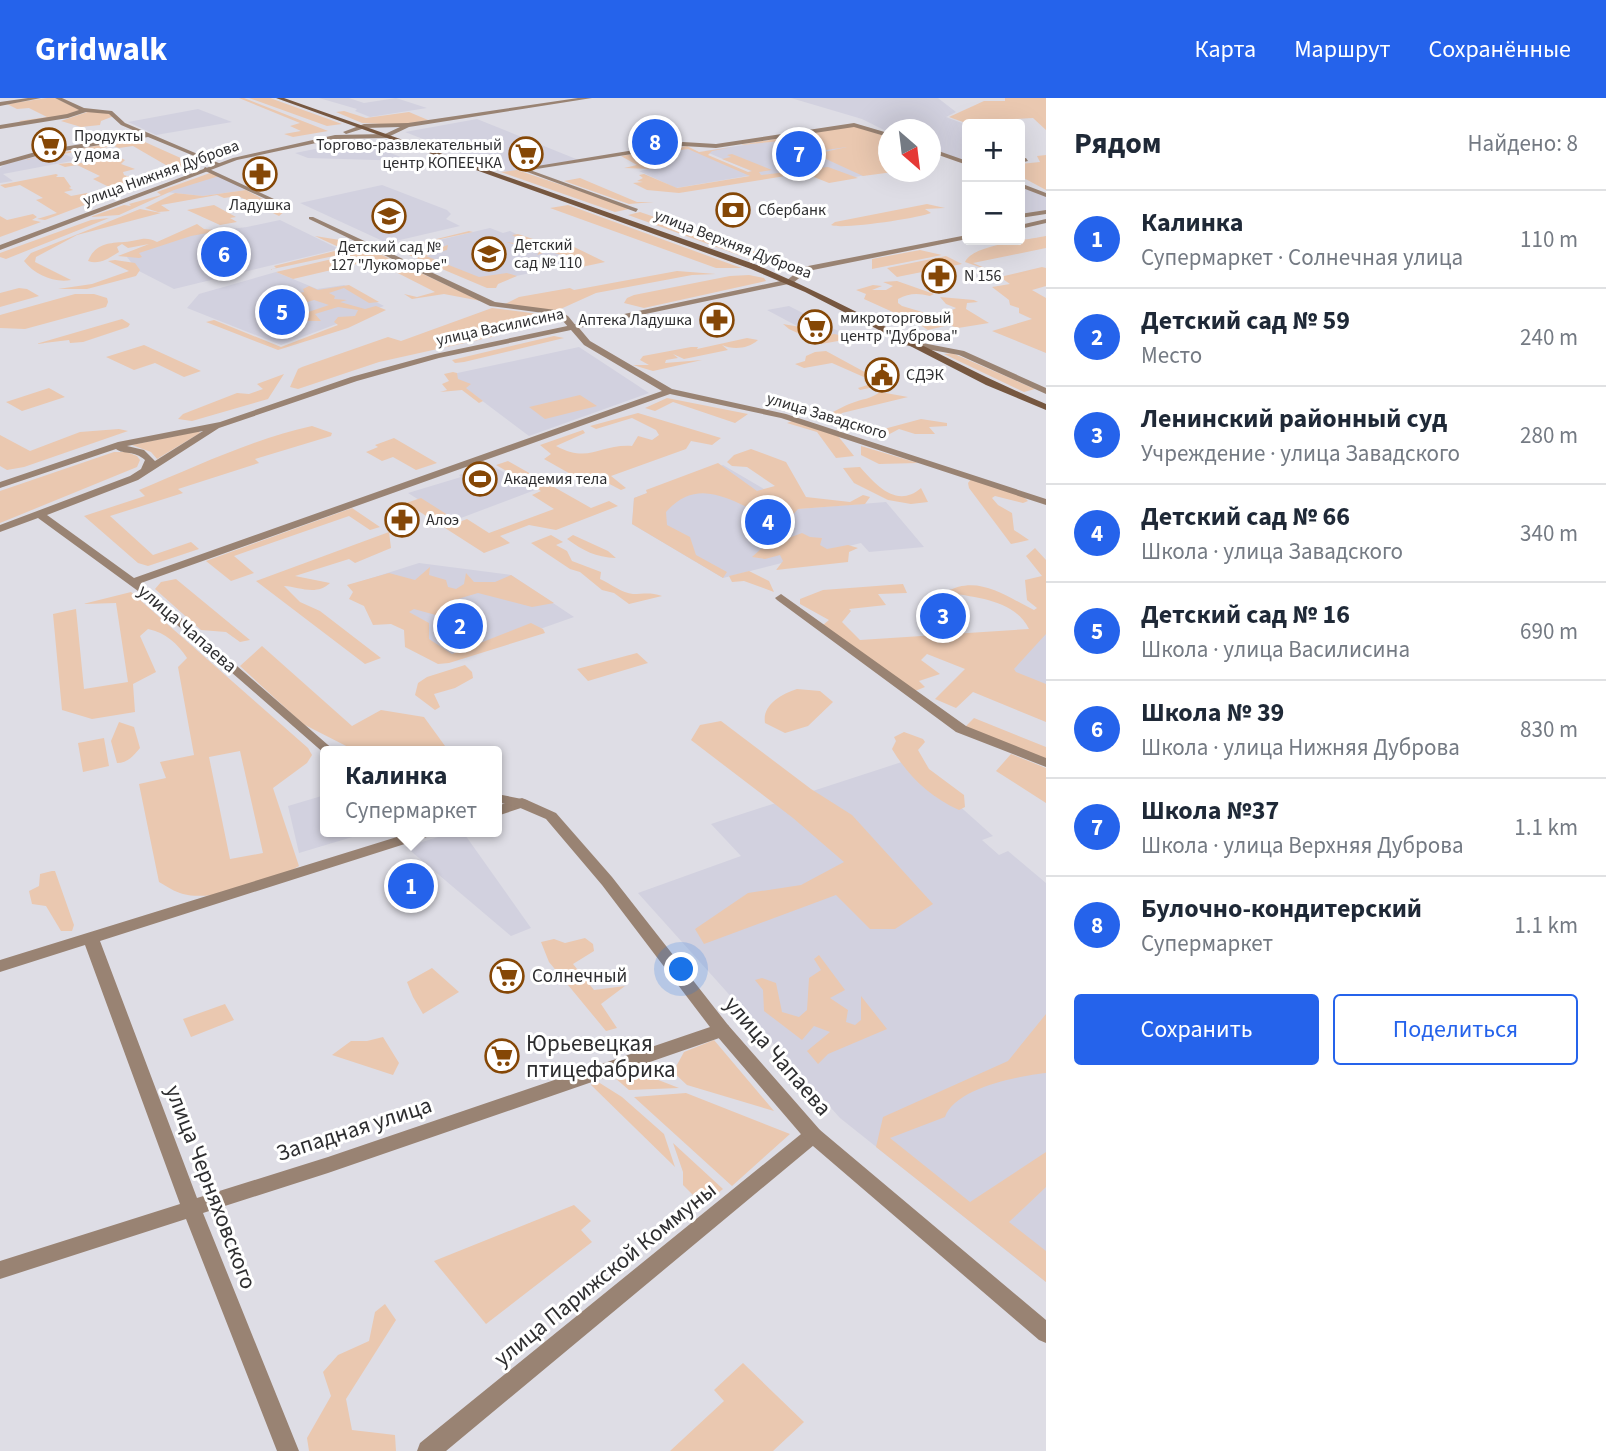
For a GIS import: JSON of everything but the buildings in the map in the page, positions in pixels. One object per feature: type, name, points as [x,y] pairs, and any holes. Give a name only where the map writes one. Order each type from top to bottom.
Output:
[{"type":"main road","name":"улица Верхняя Дуброва","points":[[279,98],[349,128]]},
{"type":"main road","name":"улица Верхняя Дуброва","points":[[359,127],[393,135],[790,281],[907,343],[1046,407]]},
{"type":"street","points":[[0,104],[38,98]]},
{"type":"street","points":[[58,98],[85,110]]},
{"type":"street","name":"улица Нижняя Дуброва","points":[[335,137],[349,128],[408,125],[589,98]]},
{"type":"street","points":[[0,127],[68,116],[85,110],[106,109],[123,124],[218,164]]},
{"type":"street","name":"улица Верхняя Дуброва","points":[[349,128],[373,125]]},
{"type":"street","name":"улица Нижняя Дуброва","points":[[393,135],[408,125]]},
{"type":"street","points":[[614,216],[636,210],[522,169],[683,144],[716,146],[854,125],[878,132]]},
{"type":"street","name":"улица Верхняя Дуброва","points":[[382,126],[393,135]]},
{"type":"street","name":"улица Верхняя Дуброва","points":[[349,128],[365,137],[393,135]]},
{"type":"street","points":[[0,164],[39,153],[148,135]]},
{"type":"street","name":"улица Нижняя Дуброва","points":[[0,248],[218,164],[335,137],[365,137]]},
{"type":"street","points":[[941,154],[962,161]]},
{"type":"street","points":[[950,164],[962,162]]},
{"type":"street","points":[[205,169],[272,200]]},
{"type":"street","points":[[1025,187],[1046,195]]},
{"type":"street","points":[[1025,215],[1046,212]]},
{"type":"street","name":"улица Завадского","points":[[311,218],[493,304],[553,312],[565,318],[587,343],[669,391],[783,416],[1046,502]]},
{"type":"street","points":[[1025,226],[1046,222]]},
{"type":"street","name":"улица Василисина","points":[[0,485],[106,449],[222,424],[378,373],[450,354],[790,281],[806,269],[962,238]]},
{"type":"street","points":[[907,343],[961,353],[1046,391]]},
{"type":"street","points":[[132,582],[669,391]]},
{"type":"street","name":"улица Василисина","points":[[0,529],[146,470],[222,424]]},
{"type":"street","name":"улица Василисина","points":[[106,449],[131,448],[141,452],[150,460],[146,470]]},
{"type":"street","name":"улица Чапаева","points":[[39,514],[132,582],[322,746]]},
{"type":"street","points":[[781,598],[961,729],[1046,763]]},
{"type":"street","name":"улица Чапаева","points":[[502,799],[522,803],[551,816],[607,881],[722,1030],[813,1135],[1046,1333]]},
{"type":"street","points":[[502,809],[522,803]]},
{"type":"street","points":[[0,966],[412,837]]},
{"type":"street","name":"улица Черняховского","points":[[91,939],[191,1207],[288,1451]]},
{"type":"street","name":"Западная улица","points":[[0,1270],[328,1165],[722,1030]]},
{"type":"street","name":"улица Парижской Коммуны","points":[[428,1451],[813,1135]]},
{"type":"shaded area","points":[[55,98],[80,110],[63,116],[21,122],[19,121],[47,117],[29,108],[17,109],[7,104]]},
{"type":"shaded area","points":[[239,98],[328,131],[293,137],[284,134],[301,131],[290,126],[300,123]]},
{"type":"shaded area","points":[[249,98],[270,98],[342,124],[327,126]]},
{"type":"shaded area","points":[[319,98],[349,98],[364,103],[396,98],[427,108],[370,117],[355,111],[357,109]]},
{"type":"shaded area","points":[[791,98],[938,98],[956,112],[946,117],[962,123],[962,160],[941,152],[941,119],[878,119],[878,127],[862,119]]},
{"type":"shaded area","points":[[1005,98],[1046,98],[1046,130],[1033,118],[962,119],[962,122],[949,117],[984,101],[1005,101]]},
{"type":"shaded area","points":[[198,109],[232,122],[156,135],[128,122]]},
{"type":"shaded area","points":[[93,110],[114,116],[101,121],[100,125],[81,127],[61,121]]},
{"type":"shaded area","points":[[344,111],[366,118],[409,112],[428,120],[400,125],[362,123],[336,112]]},
{"type":"shaded area","points":[[477,119],[581,161],[508,172],[405,132]]},
{"type":"shaded area","points":[[854,126],[878,134],[878,174],[863,176],[815,154],[847,147],[812,152],[791,144],[793,140],[739,145]]},
{"type":"shaded area","points":[[859,128],[878,156],[878,173],[828,182],[803,172],[765,177],[704,151]]},
{"type":"shaded area","points":[[136,138],[194,164],[171,173],[153,173],[147,171],[156,172],[171,168],[133,146],[114,146],[24,160]]},
{"type":"shaded area","points":[[340,144],[370,145],[411,161],[308,158],[295,153]]},
{"type":"shaded area","points":[[684,146],[753,175],[676,188],[639,171],[649,169],[622,156]]},
{"type":"shaded area","points":[[687,146],[699,152],[733,147],[712,151],[708,155],[748,172],[752,171],[722,159],[731,157],[727,155],[732,154],[772,170],[759,172],[761,175],[828,167],[858,178],[829,183],[804,173],[679,193],[647,190],[633,183],[643,182],[637,181],[643,178],[639,175],[644,174],[677,188],[750,176],[688,149],[674,151],[677,154],[665,151],[670,155],[647,153],[654,157],[652,158],[633,156],[644,163],[659,162],[649,165],[653,169],[624,168],[637,165],[621,156]]},
{"type":"shaded area","points":[[58,151],[77,160],[3,174],[13,181],[0,183],[0,168],[5,164]]},
{"type":"shaded area","points":[[115,155],[125,160],[121,164],[135,169],[123,172],[124,175],[161,177],[107,197],[91,193],[115,190],[93,179],[100,176],[77,165],[65,167],[58,164],[94,162],[99,161],[96,157]]},
{"type":"shaded area","points":[[1046,155],[1046,190],[1025,179],[1025,164],[1040,162],[1037,156]]},
{"type":"shaded area","points":[[517,170],[629,209],[615,212],[501,172]]},
{"type":"shaded area","points":[[210,173],[219,176],[174,190],[119,215],[90,217],[161,195],[157,192]]},
{"type":"shaded area","points":[[217,173],[244,185],[239,187],[246,190],[203,196],[166,192]]},
{"type":"shaded area","points":[[56,174],[56,177],[64,177],[71,187],[69,188],[73,190],[64,192],[71,196],[87,193],[103,198],[45,220],[37,219],[57,213],[36,200],[43,198],[20,185],[5,188],[0,185]]},
{"type":"shaded area","points":[[580,178],[637,202],[654,202],[629,204],[564,181]]},
{"type":"shaded area","name":"Детский сад № 127 \"Лукоморье\"","points":[[382,185],[447,210],[451,214],[446,219],[460,226],[387,243],[300,203]]},
{"type":"shaded area","points":[[1025,189],[1046,196],[1046,210],[1025,214]]},
{"type":"shaded area","points":[[246,190],[285,211],[279,216],[238,196],[224,198],[217,195],[161,205],[170,211],[158,212],[145,208],[175,193],[203,196]]},
{"type":"shaded area","points":[[927,204],[945,208],[925,209],[931,213],[897,220],[849,226],[831,225],[835,222]]},
{"type":"shaded area","points":[[214,205],[236,217],[230,218],[237,222],[220,225],[187,210]]},
{"type":"shaded area","points":[[568,205],[742,268],[716,268],[550,208]]},
{"type":"shaded area","points":[[140,209],[161,213],[77,235],[36,257],[35,262],[71,280],[45,277],[24,261],[31,253]]},
{"type":"shaded area","points":[[640,212],[763,254],[761,263],[628,215]]},
{"type":"shaded area","points":[[33,214],[37,217],[32,220],[41,222],[0,237],[0,216],[7,220]]},
{"type":"shaded area","points":[[109,218],[6,259],[0,257],[0,253],[91,220]]},
{"type":"shaded area","points":[[280,220],[339,249],[174,289],[137,270],[127,257],[130,252],[179,236]]},
{"type":"shaded area","points":[[197,224],[204,229],[230,232],[191,236],[139,253],[142,257],[139,258],[118,256],[149,244],[128,248],[122,244],[117,247],[119,252],[108,259],[88,261],[94,251],[103,246],[145,239],[157,242]]},
{"type":"shaded area","name":"Детский сад № 110","points":[[490,228],[503,233],[510,231],[577,263],[484,283],[401,249]]},
{"type":"shaded area","points":[[469,231],[473,232],[422,243],[411,249],[432,250],[448,245],[447,250],[426,256],[479,277],[507,273],[517,276],[498,284],[496,288],[487,288],[397,250],[400,248]]},
{"type":"shaded area","points":[[518,234],[545,243],[547,247],[566,243],[605,262],[577,268],[569,264],[577,263],[576,260],[562,254],[565,256],[541,249],[543,253],[537,255],[539,252],[506,242],[531,245],[512,235]]},
{"type":"shaded area","points":[[315,236],[346,241],[362,250],[268,270],[276,268],[274,266],[343,249]]},
{"type":"shaded area","points":[[1046,236],[1046,248],[973,263],[994,272],[965,262],[978,251],[999,245],[1025,245],[1025,240]]},
{"type":"shaded area","points":[[371,250],[481,301],[444,294],[412,299],[404,294],[417,297],[435,292],[382,265],[368,268],[357,264],[293,279],[276,272]]},
{"type":"shaded area","points":[[920,250],[942,255],[872,269],[872,259]]},
{"type":"shaded area","points":[[946,256],[962,264],[897,277],[887,268]]},
{"type":"shaded area","points":[[108,261],[135,263],[140,270],[136,276],[87,289],[58,289],[92,284],[129,271]]},
{"type":"shaded area","points":[[1046,268],[1046,286],[1032,290],[1046,298],[1046,353],[992,331],[1032,319],[1019,313],[1019,308],[1010,305],[1009,300],[992,287],[1010,284],[1000,277]]},
{"type":"shaded area","points":[[677,271],[716,274],[692,275],[596,293],[556,311],[505,304],[519,297]]},
{"type":"shaded area","points":[[276,272],[317,289],[344,285],[384,306],[281,345],[187,308],[199,294]]},
{"type":"shaded area","points":[[749,275],[764,278],[766,281],[644,308],[624,303],[634,295],[730,276]]},
{"type":"shaded area","points":[[897,281],[934,294],[902,297],[898,299],[898,303],[902,306],[939,317],[956,308],[946,304],[940,297],[974,300],[978,302],[967,303],[966,309],[989,323],[958,328],[949,325],[928,330],[864,299],[866,294],[856,290],[873,285],[882,286],[872,290],[886,290],[893,286],[883,282]]},
{"type":"shaded area","points":[[349,285],[379,302],[369,303],[344,288],[329,293],[335,296],[334,299],[347,300],[340,302],[365,309],[376,306],[386,310],[348,328],[278,350],[206,322],[214,320],[281,347],[338,325],[334,322],[338,317],[355,316],[358,310],[338,307],[315,314],[321,321],[279,324],[329,305],[314,300],[294,306],[290,301],[297,299],[290,295],[304,292],[303,289],[309,286],[318,290]]},
{"type":"shaded area","points":[[19,288],[39,296],[0,307],[0,293]]},
{"type":"shaded area","points":[[75,294],[94,294],[107,298],[108,302],[106,307],[25,329],[0,328],[0,315]]},
{"type":"shaded area","points":[[789,306],[850,337],[827,342],[767,310]]},
{"type":"shaded area","points":[[492,308],[547,315],[496,336],[379,362],[298,389],[290,387],[298,369],[302,367],[388,337],[401,341]]},
{"type":"shaded area","points":[[122,319],[130,324],[128,327],[83,342],[70,343],[69,340],[36,344]]},
{"type":"shaded area","points":[[783,324],[800,327],[820,336],[835,334],[862,343],[838,341],[821,344]]},
{"type":"shaded area","points":[[554,336],[564,338],[464,362],[455,363],[452,360]]},
{"type":"shaded area","points":[[747,338],[758,340],[740,348],[722,345],[728,350],[684,359],[673,354],[678,358],[666,360],[665,363],[702,360],[653,371],[633,365],[649,365],[640,360],[643,356],[691,347],[698,347],[697,349]]},
{"type":"shaded area","points":[[144,345],[201,371],[184,377],[155,363],[134,370],[106,357]]},
{"type":"shaded area","points":[[579,347],[649,393],[529,436],[448,375]]},
{"type":"shaded area","points":[[826,351],[883,382],[883,385],[860,390],[858,388],[871,384],[864,381],[866,378],[832,363],[804,368],[795,364],[805,361],[806,356],[815,352]]},
{"type":"shaded area","points":[[952,353],[1035,389],[1024,392],[944,354]]},
{"type":"shaded area","points":[[457,373],[458,379],[471,384],[466,388],[483,401],[479,403],[462,390],[440,392],[447,390],[442,384],[449,381],[444,374]]},
{"type":"shaded area","points":[[284,374],[268,399],[192,421],[178,419],[183,414],[237,393],[249,394],[263,389],[257,384]]},
{"type":"shaded area","points":[[49,388],[65,397],[22,411],[6,402]]},
{"type":"shaded area","points":[[880,392],[908,397],[842,413],[835,419],[840,424],[824,416],[849,404]]},
{"type":"shaded area","points":[[580,395],[597,406],[545,419],[529,407]]},
{"type":"shaded area","points":[[667,398],[748,414],[735,423],[673,402],[655,411],[645,408]]},
{"type":"shaded area","points":[[638,413],[721,438],[712,445],[691,441],[686,449],[611,476],[626,488],[621,490],[596,477],[574,476],[544,459],[551,454],[540,445],[583,430],[585,433],[556,446],[568,451],[586,453],[632,446],[638,436],[652,440],[659,435],[656,430],[632,418],[596,429],[590,426]]},
{"type":"shaded area","points":[[921,419],[947,423],[947,426],[929,427],[935,434],[915,434],[899,429],[884,437],[869,433]]},
{"type":"shaded area","points":[[792,421],[838,436],[854,456],[836,458],[817,432],[787,423]]},
{"type":"shaded area","points":[[312,426],[332,433],[331,436],[255,459],[259,463],[178,489],[183,493],[110,516],[153,555],[191,542],[199,549],[148,566],[138,563],[84,516],[145,496],[139,490],[224,454]]},
{"type":"shaded area","points":[[119,429],[128,431],[24,467],[7,470],[0,466],[0,435],[30,451],[80,432]]},
{"type":"shaded area","points":[[199,431],[200,433],[157,459],[151,452],[132,445]]},
{"type":"shaded area","points":[[394,438],[437,463],[416,470],[393,457],[382,461],[366,452],[378,447],[375,445]]},
{"type":"shaded area","points":[[861,446],[918,463],[879,464],[861,455]]},
{"type":"shaded area","points":[[751,449],[786,462],[806,497],[850,502],[863,495],[870,497],[865,504],[798,509],[790,518],[765,515],[713,494],[689,495],[678,501],[666,512],[667,525],[690,537],[696,555],[727,572],[723,578],[632,524],[634,498],[647,493],[646,490],[718,463],[757,491],[775,486],[747,467],[732,466],[727,462],[734,455]]},
{"type":"shaded area","points":[[114,452],[127,452],[137,456],[140,460],[137,467],[0,523],[0,491]]},
{"type":"shaded area","points":[[508,461],[591,508],[609,501],[618,506],[556,530],[529,525],[500,536],[510,543],[484,553],[406,503],[421,498],[459,522],[467,519],[489,533],[554,509],[532,495],[541,491],[496,465]]},
{"type":"shaded area","points":[[489,464],[535,490],[453,521],[408,493],[461,477],[459,475]]},
{"type":"shaded area","points":[[723,465],[798,509],[886,502],[924,547],[869,552],[861,543],[723,578],[632,524],[634,498]]},
{"type":"shaded area","points":[[860,467],[888,492],[904,496],[921,488],[928,502],[911,504],[888,500],[854,483],[843,468]]},
{"type":"shaded area","points":[[971,479],[1022,495],[1028,501],[1023,503],[995,496],[992,498],[1012,513],[1014,530],[1029,540],[1011,544],[969,488]]},
{"type":"shaded area","points":[[352,508],[380,527],[370,530],[349,516],[234,556],[254,573],[231,581],[206,561]]},
{"type":"shaded area","points":[[389,532],[391,548],[355,563],[349,559],[295,576],[330,583],[325,587],[308,590],[284,586],[300,602],[320,611],[381,658],[365,664],[256,581]]},
{"type":"shaded area","points":[[802,533],[822,538],[820,545],[827,549],[848,545],[858,548],[849,552],[848,562],[776,570],[783,561],[780,555],[765,559],[752,557],[762,548]]},
{"type":"shaded area","points":[[551,535],[563,542],[556,545],[567,551],[572,561],[601,572],[600,579],[629,593],[662,596],[629,604],[614,593],[602,590],[580,572],[570,569],[531,543]]},
{"type":"shaded area","points":[[573,535],[608,551],[616,558],[584,550],[567,539]]},
{"type":"shaded area","points":[[1035,548],[1046,560],[1046,634],[1014,669],[1046,684],[1046,722],[973,692],[956,708],[935,699],[965,669],[927,654],[921,660],[940,674],[919,681],[925,687],[915,691],[823,625],[829,620],[800,604],[800,599],[823,590],[903,584],[907,593],[878,594],[886,605],[849,609],[851,611],[842,622],[860,640],[1029,629],[1014,611],[1004,606],[981,598],[946,592],[969,585],[980,586],[1002,593],[1034,610],[1037,608],[1027,600],[1025,580],[1042,576],[1026,556]]},
{"type":"shaded area","points":[[419,563],[511,575],[574,617],[446,662],[353,584]]},
{"type":"shaded area","points":[[430,567],[429,575],[446,580],[448,587],[456,589],[464,584],[466,573],[474,582],[495,582],[511,575],[554,603],[532,607],[478,593],[451,601],[460,612],[450,619],[414,609],[409,612],[429,623],[429,639],[452,654],[531,623],[545,633],[449,663],[438,664],[405,647],[404,630],[391,624],[373,625],[364,606],[349,599],[353,592],[347,585],[389,573],[415,580]]},
{"type":"shaded area","points":[[749,571],[769,581],[774,592],[744,581],[732,582],[729,576]]},
{"type":"shaded area","points":[[176,579],[250,640],[240,642],[226,632],[201,630],[155,589],[161,582]]},
{"type":"shaded area","points":[[131,592],[308,748],[312,755],[307,763],[273,788],[299,866],[259,884],[210,895],[183,894],[159,882],[139,784],[166,778],[160,762],[194,755],[178,667],[187,658],[170,639],[148,629],[140,636],[156,672],[133,684],[135,712],[92,719],[62,710],[53,614],[76,609],[84,689],[128,682],[116,603],[83,604]],"holes":[[[240,751],[263,853],[230,859],[209,757]]]},
{"type":"shaded area","points":[[1046,625],[1046,699],[989,677]]},
{"type":"shaded area","points":[[262,646],[352,726],[381,710],[424,717],[445,746],[346,746],[303,724],[240,666]]},
{"type":"shaded area","points":[[637,653],[648,663],[588,681],[577,669]]},
{"type":"shaded area","points":[[465,665],[472,672],[473,678],[455,688],[434,694],[440,707],[435,710],[415,695],[418,683],[427,677]]},
{"type":"shaded area","points":[[797,689],[820,691],[833,702],[808,726],[785,733],[765,723],[766,711],[770,706],[779,697]]},
{"type":"shaded area","points":[[974,718],[1046,747],[1046,759],[965,727]]},
{"type":"shaded area","points":[[721,721],[811,789],[852,815],[933,904],[895,929],[870,929],[836,895],[704,944],[695,929],[748,893],[801,885],[844,862],[793,818],[691,740],[700,725]]},
{"type":"shaded area","points":[[119,722],[134,727],[140,748],[127,760],[117,763],[111,741]]},
{"type":"shaded area","points":[[904,732],[923,739],[925,742],[918,750],[929,769],[964,795],[965,807],[959,810],[939,799],[905,768],[892,749],[896,741],[894,737]]},
{"type":"shaded area","points":[[104,738],[109,766],[83,772],[78,743]]},
{"type":"shaded area","points":[[1011,754],[1046,768],[1046,803],[996,771]]},
{"type":"shaded area","points":[[908,760],[993,836],[982,840],[999,855],[1008,851],[1046,883],[1046,1282],[840,1118],[638,893],[741,856],[711,824]]},
{"type":"shaded area","points":[[320,796],[320,837],[352,837],[299,853],[288,806]]},
{"type":"shaded area","points":[[438,837],[467,837],[531,928],[511,936],[406,847]]},
{"type":"shaded area","points":[[55,871],[74,925],[72,931],[61,931],[46,906],[32,904],[29,891],[39,886],[40,874]]},
{"type":"shaded area","points":[[585,938],[593,944],[594,951],[573,964],[594,990],[625,986],[601,1004],[617,1028],[606,1031],[549,962],[541,942],[554,939],[565,943]]},
{"type":"shaded area","points":[[819,955],[845,990],[830,998],[848,1010],[846,1022],[855,1025],[861,1020],[861,996],[887,1029],[828,1054],[818,1064],[807,1051],[830,1032],[814,1026],[802,1040],[764,1011],[763,990],[755,980],[762,978],[776,983],[782,1012],[799,1017],[807,1010],[809,978],[821,970],[814,959]]},
{"type":"shaded area","points":[[432,968],[459,992],[423,1014],[407,982]]},
{"type":"shaded area","points":[[225,1004],[234,1020],[191,1037],[183,1019]]},
{"type":"shaded area","points":[[1046,1014],[1046,1073],[1020,1077],[974,1091],[961,1098],[945,1117],[890,1138],[970,1202],[1046,1152],[1046,1187],[1009,1222],[1046,1251],[1046,1282],[876,1147],[883,1117],[1008,1061]]},
{"type":"shaded area","points":[[383,1037],[399,1063],[393,1075],[332,1055],[351,1041]]},
{"type":"shaded area","points":[[714,1040],[774,1111],[687,1085],[673,1072],[684,1052]]},
{"type":"shaded area","points":[[630,1069],[679,1088],[629,1090],[615,1078]]},
{"type":"shaded area","points":[[595,1080],[622,1097],[664,1134],[675,1167],[591,1085]]},
{"type":"shaded area","points":[[686,1093],[790,1134],[732,1186],[634,1097]]},
{"type":"shaded area","points":[[673,1143],[723,1189],[703,1205],[683,1185],[683,1172]]},
{"type":"shaded area","points":[[574,1205],[591,1221],[581,1230],[592,1242],[486,1324],[434,1261]]},
{"type":"shaded area","points":[[385,1304],[396,1320],[346,1399],[352,1430],[395,1435],[396,1451],[309,1451],[307,1438],[331,1396],[323,1372],[338,1355],[369,1341],[375,1312]]},
{"type":"shaded area","points":[[743,1363],[804,1422],[773,1451],[670,1451],[724,1401],[714,1390]]},
{"type":"place","name":"Булочно-кондитерский","points":[[655,142]]},
{"type":"place","name":"Продукты у дома","points":[[49,145]]},
{"type":"place","name":"Торгово-развлекательный центр КОПЕЕЧКА","points":[[526,154]]},
{"type":"place","name":"Школа №37","points":[[799,154]]},
{"type":"place","name":"Ладушка","points":[[260,174]]},
{"type":"place","name":"Сбербанк","points":[[733,210]]},
{"type":"place","name":"Детский сад № 127 \"Лукоморье\"","points":[[389,216]]},
{"type":"place","name":"Школа № 39","points":[[224,254]]},
{"type":"place","name":"Детский сад № 110","points":[[489,254]]},
{"type":"place","name":"N 156","points":[[939,276]]},
{"type":"place","name":"Детский сад № 16","points":[[282,312]]},
{"type":"place","name":"Аптека Ладушка","points":[[717,320]]},
{"type":"place","name":"микроторговый центр \"Дуброва\"","points":[[815,327]]},
{"type":"place","name":"СДЭК","points":[[882,375]]},
{"type":"place","name":"Академия тела","points":[[480,479]]},
{"type":"place","name":"Алоэ","points":[[402,520]]},
{"type":"place","name":"Детский сад № 66","points":[[768,522]]},
{"type":"place","name":"Ленинский районный суд","points":[[943,616]]},
{"type":"place","name":"Детский сад № 59","points":[[460,626]]},
{"type":"place","name":"Калинка","points":[[411,886]]},
{"type":"place","name":"Солнечный","points":[[507,976]]},
{"type":"place","name":"Юрьевецкая птицефабрика","points":[[502,1056]]}]
